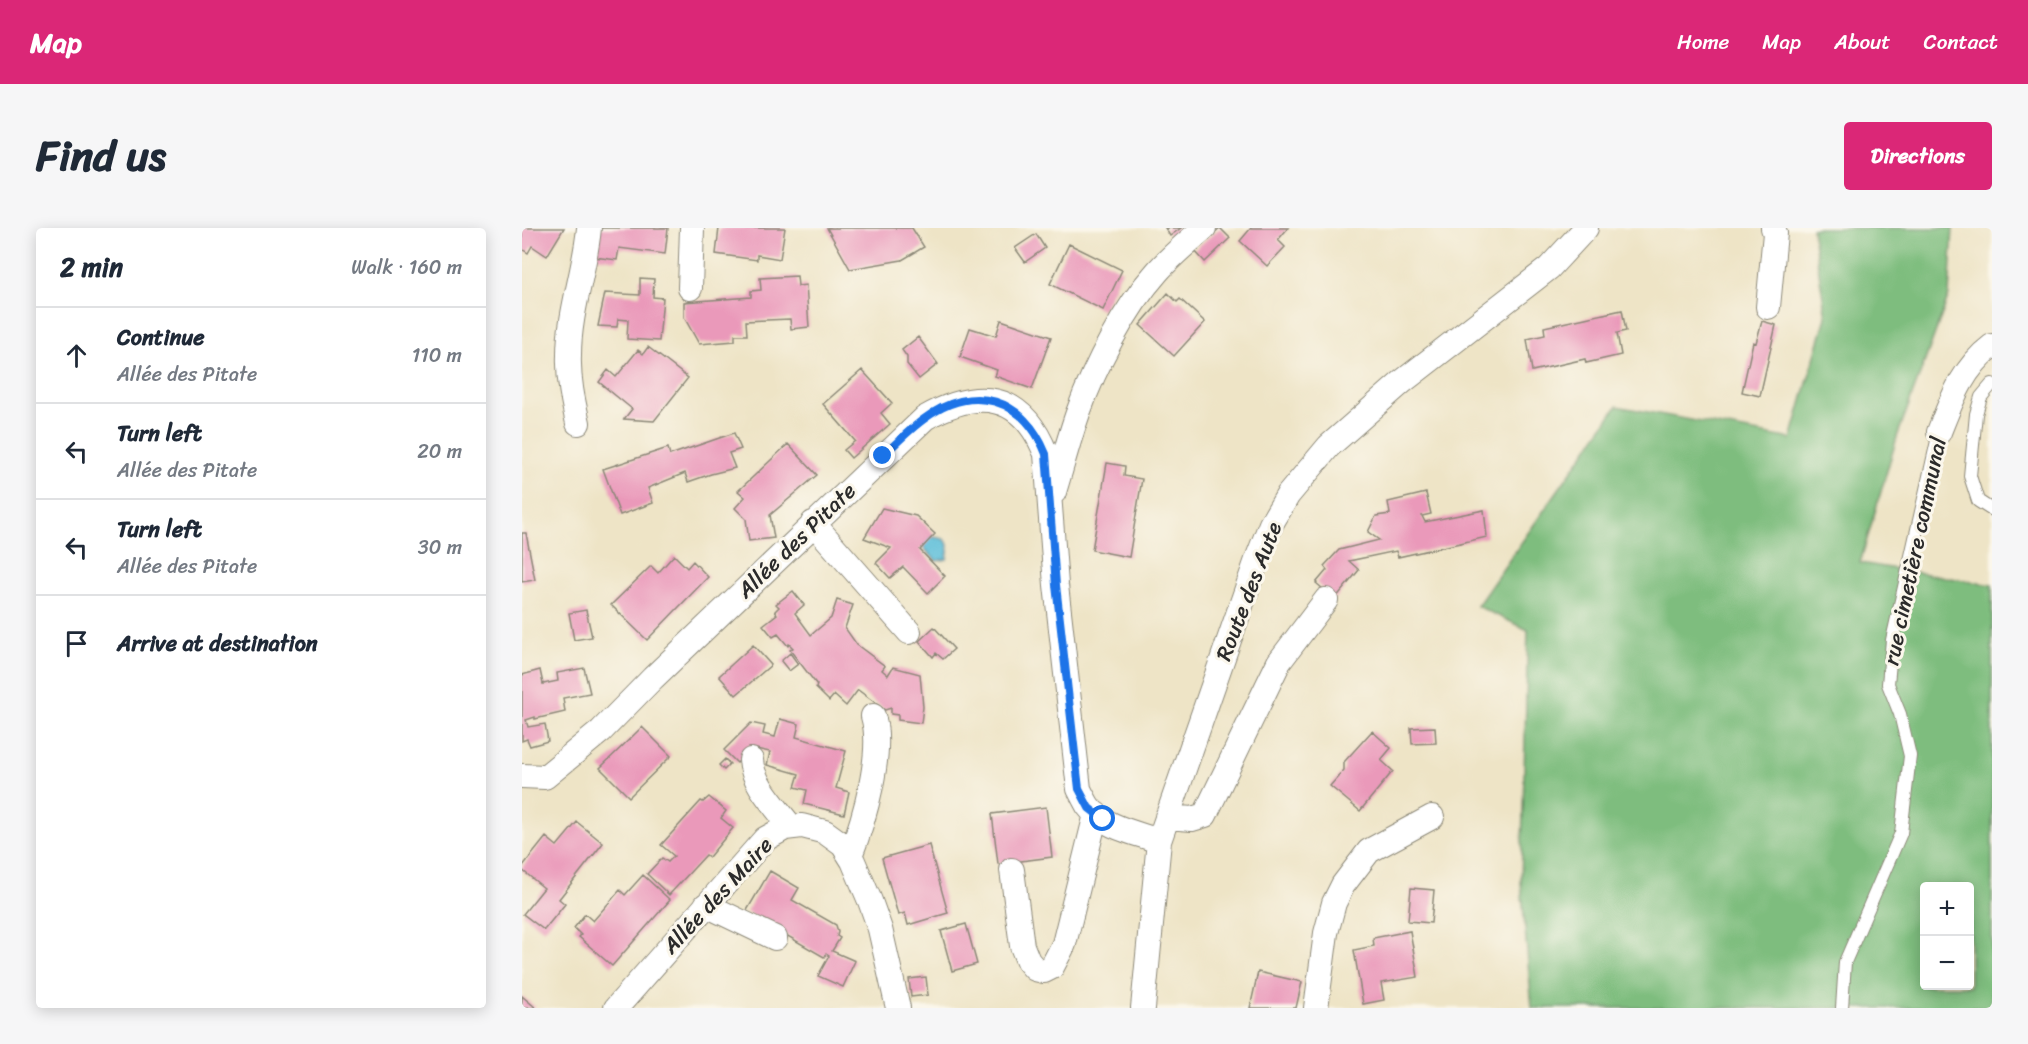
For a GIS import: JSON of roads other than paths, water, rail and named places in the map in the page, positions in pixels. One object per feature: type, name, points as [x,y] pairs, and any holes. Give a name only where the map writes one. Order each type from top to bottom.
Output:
[{"type":"street","points":[[579,423],[569,382],[568,355],[589,228]]},
{"type":"street","points":[[690,288],[692,228]]},
{"type":"street","points":[[1050,503],[1077,415],[1099,362],[1115,333],[1156,273],[1182,246],[1204,228]]},
{"type":"street","name":"Route des Aute","points":[[1143,1008],[1159,841],[1271,524],[1288,495],[1329,446],[1402,382],[1550,268],[1586,228]]},
{"type":"street","points":[[1768,306],[1775,233],[1773,228]]},
{"type":"street","name":"rue cimetière communal","points":[[1939,432],[1952,398],[1966,371],[1981,354],[1992,346]]},
{"type":"street","name":"Allée des Pitate","points":[[522,776],[545,777],[601,731],[652,678],[925,418],[941,409],[974,399],[987,399],[1000,402],[1028,421],[1039,436],[1046,454],[1056,585],[1079,789],[1089,808],[1096,814],[1114,825],[1159,841]]},
{"type":"street","points":[[813,523],[909,632]]},
{"type":"street","points":[[1167,818],[1192,819],[1205,815],[1280,663],[1326,600]]},
{"type":"street","points":[[850,856],[861,828],[869,794],[876,740],[873,716]]},
{"type":"street","points":[[751,760],[751,770],[756,782],[791,827]]},
{"type":"street","points":[[1012,870],[1022,946],[1028,961],[1035,969],[1044,971],[1052,967],[1064,944],[1096,814]]},
{"type":"street","points":[[1316,1008],[1326,933],[1334,903],[1350,873],[1370,850],[1432,818]]},
{"type":"street","name":"Allée des Maire","points":[[616,1008],[765,839],[791,827],[802,826],[825,832],[843,845],[850,856],[880,929],[898,1008]]},
{"type":"street","points":[[706,904],[775,938]]},
{"type":"lane","points":[[1992,384],[1981,397],[1975,420],[1970,476],[1978,501],[1992,510]]},
{"type":"lane","name":"rue cimetière communal","points":[[1842,1008],[1845,962],[1901,833],[1910,756],[1900,714],[1887,676],[1892,640],[1939,432]]},
{"type":"water","points":[[928,537],[946,540],[947,559],[936,561],[923,547]]}]
